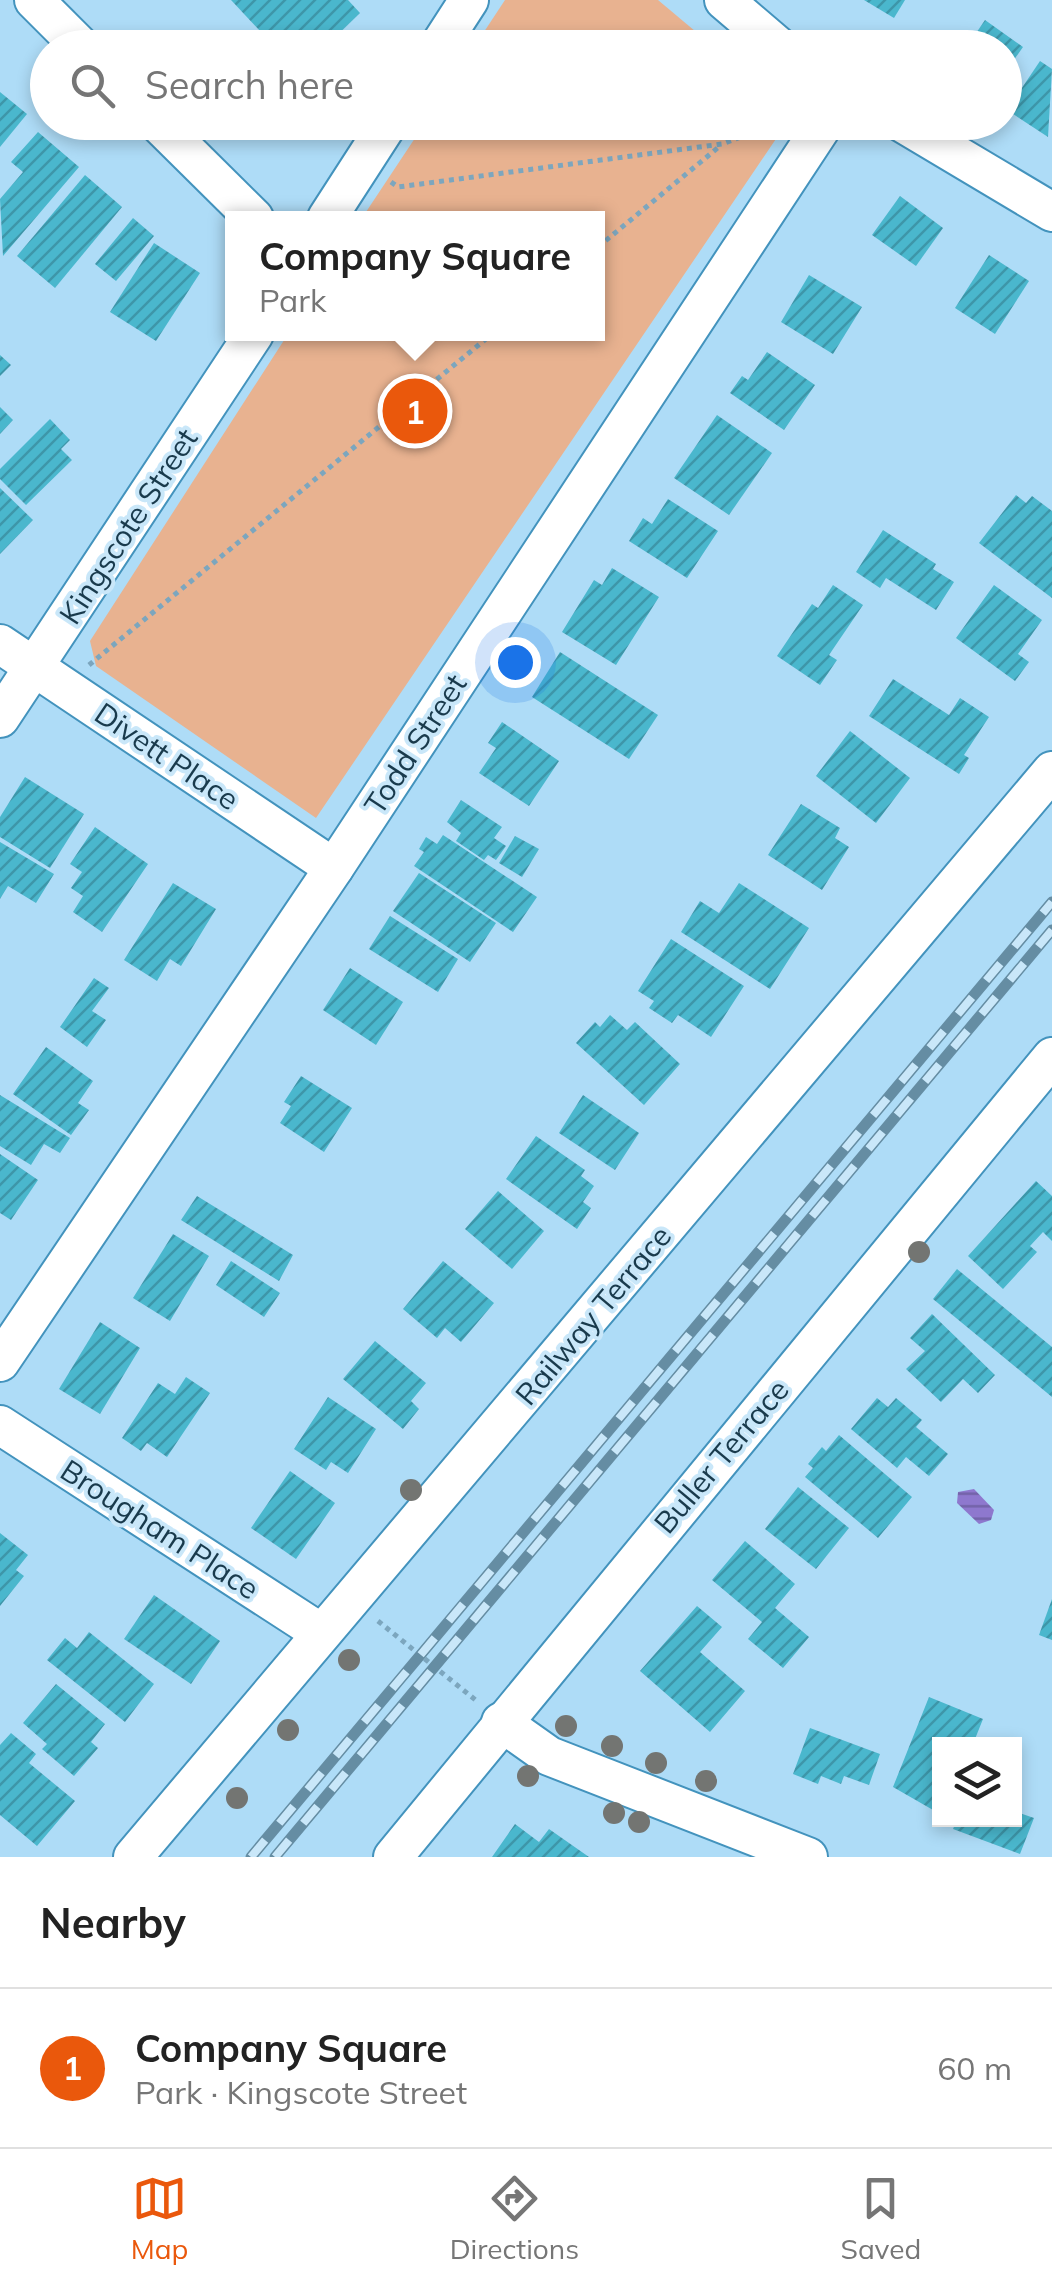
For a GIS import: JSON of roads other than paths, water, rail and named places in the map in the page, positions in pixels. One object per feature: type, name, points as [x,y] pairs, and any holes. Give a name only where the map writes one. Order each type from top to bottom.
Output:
[{"type":"street","points":[[34,0],[64,30]]},
{"type":"street","points":[[450,30],[469,0]]},
{"type":"street","points":[[724,0],[759,30]]},
{"type":"street","points":[[176,140],[247,211]]},
{"type":"street","points":[[332,211],[378,140]]},
{"type":"street","name":"Todd Street","points":[[0,1362],[334,868],[813,140]]},
{"type":"street","points":[[931,140],[1052,212]]},
{"type":"street","name":"Kingscote Street","points":[[0,718],[249,341]]},
{"type":"street","name":"Divett Place","points":[[0,644],[334,868]]},
{"type":"street","name":"Railway Terrace","points":[[134,1857],[1052,771]]},
{"type":"street","name":"Buller Terrace","points":[[393,1857],[500,1722],[1052,1057]]},
{"type":"street","name":"Brougham Place","points":[[0,1425],[321,1633]]},
{"type":"street","points":[[500,1722],[548,1756],[808,1857]]},
{"type":"railway","points":[[251,1857],[1052,902]]},
{"type":"railway","points":[[275,1857],[1052,930]]},
{"type":"place","name":"Company Square","points":[[415,411]]}]
